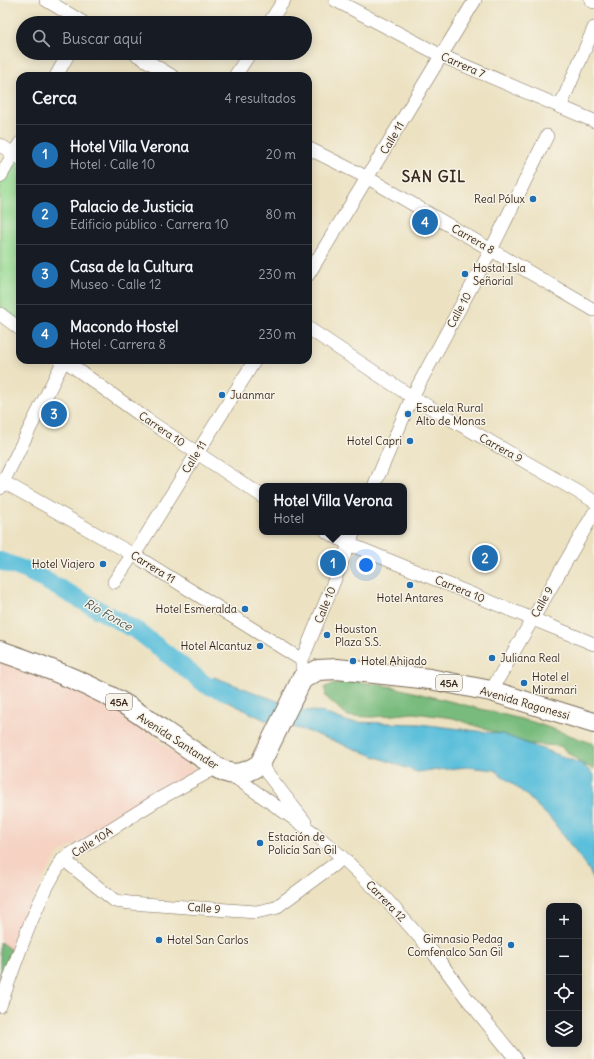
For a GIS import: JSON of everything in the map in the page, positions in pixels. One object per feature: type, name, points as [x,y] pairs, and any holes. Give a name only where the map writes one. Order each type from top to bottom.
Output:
[{"type":"highway","name":"Avenida Santander","points":[[0,651],[37,664],[93,688],[117,701],[222,769],[241,773],[251,770],[263,759]]},
{"type":"highway","name":"Avenida Ragonessi","points":[[300,677],[318,670],[337,669],[430,679],[491,692],[594,723]]},
{"type":"highway","points":[[263,759],[300,677]]},
{"type":"street","points":[[46,0],[72,16]]},
{"type":"street","points":[[274,16],[284,0]]},
{"type":"street","name":"Carrera 7","points":[[335,0],[442,56],[594,121]]},
{"type":"street","name":"Calle 11","points":[[312,268],[368,178],[475,0]]},
{"type":"street","points":[[560,107],[594,28]]},
{"type":"street","points":[[58,72],[65,60]]},
{"type":"street","points":[[146,60],[165,72]]},
{"type":"street","points":[[238,72],[245,60]]},
{"type":"street","name":"Calle 10","points":[[375,483],[412,398],[491,250],[547,136]]},
{"type":"street","points":[[0,145],[16,155]]},
{"type":"street","name":"Carrera 8","points":[[312,150],[368,178],[594,310]]},
{"type":"street","points":[[0,177],[16,157]]},
{"type":"street","points":[[0,314],[16,326]]},
{"type":"street","name":"Carrera 9","points":[[312,331],[412,398],[594,501]]},
{"type":"street","points":[[1,483],[62,364]]},
{"type":"street","name":"Carrera 10","points":[[70,364],[146,419],[259,494]]},
{"type":"street","name":"Calle 11","points":[[114,582],[252,364]]},
{"type":"street","name":"Carrera 11","points":[[1,483],[133,554],[300,677]]},
{"type":"street","name":"Calle 9","points":[[491,692],[532,618],[594,513]]},
{"type":"street","name":"Carrera 10","points":[[340,535],[352,538],[594,644]]},
{"type":"street","name":"Calle 10","points":[[300,677],[352,538]]},
{"type":"street","points":[[263,759],[314,833]]},
{"type":"street","name":"Carrera 12","points":[[222,769],[314,833],[387,900],[435,955],[465,996],[516,1059]]},
{"type":"street","name":"Calle 10A","points":[[0,1006],[25,936],[54,873],[63,859],[159,799],[222,769]]},
{"type":"street","name":"Calle 9","points":[[63,859],[115,901],[256,912],[274,908],[343,858]]},
{"type":"shaded area","points":[[0,661],[90,693],[139,724],[199,773],[58,854],[38,888],[11,950],[0,942]]},
{"type":"green space","points":[[14,159],[16,160],[16,318],[0,307],[0,180]]},
{"type":"green space","points":[[349,680],[393,687],[533,722],[594,744],[594,769],[582,764],[560,746],[529,744],[453,718],[414,713],[372,717],[348,716],[326,697],[325,687]]},
{"type":"green space","points":[[0,942],[11,950],[0,978]]},
{"type":"water","points":[[214,677],[301,710],[321,712],[349,722],[420,724],[502,734],[582,764],[594,775],[594,882],[589,870],[552,820],[524,793],[495,770],[467,767],[417,772],[307,731],[265,720],[208,692],[206,685]]},
{"type":"waterway","name":"Río Fonce","points":[[0,561],[28,571],[139,632],[206,685],[230,693]]},
{"type":"place","name":"Real Pólux","points":[[533,199]]},
{"type":"place","name":"Macondo Hostel","points":[[425,222]]},
{"type":"place","name":"Hostal Isla Señorial","points":[[465,274]]},
{"type":"place","name":"Juanmar","points":[[222,395]]},
{"type":"place","name":"Casa de la Cultura","points":[[54,414]]},
{"type":"place","name":"Escuela Rural Alto de Monas","points":[[408,414]]},
{"type":"place","name":"Hotel Capri","points":[[410,441]]},
{"type":"place","name":"Palacio de Justicia","points":[[485,558]]},
{"type":"place","name":"Hotel Villa Verona","points":[[333,563]]},
{"type":"place","name":"Hotel Viajero","points":[[103,564]]},
{"type":"place","name":"Hotel Antares","points":[[410,585]]},
{"type":"place","name":"Hotel Esmeralda","points":[[245,609]]},
{"type":"place","name":"Houston Plaza S.S.","points":[[327,635]]},
{"type":"place","name":"Hotel Alcantuz","points":[[260,646]]},
{"type":"place","name":"Juliana Real","points":[[492,658]]},
{"type":"place","name":"Hotel Ahijado","points":[[353,661]]},
{"type":"place","name":"Hotel el Miramari","points":[[524,683]]},
{"type":"place","name":"Estación de Policía San Gil","points":[[260,843]]},
{"type":"place","name":"Hotel San Carlos","points":[[159,940]]},
{"type":"place","name":"Gimnasio Pedag Comfenalco San Gil","points":[[511,945]]},
{"type":"district","name":"SAN GIL","points":[[434,177]]}]
